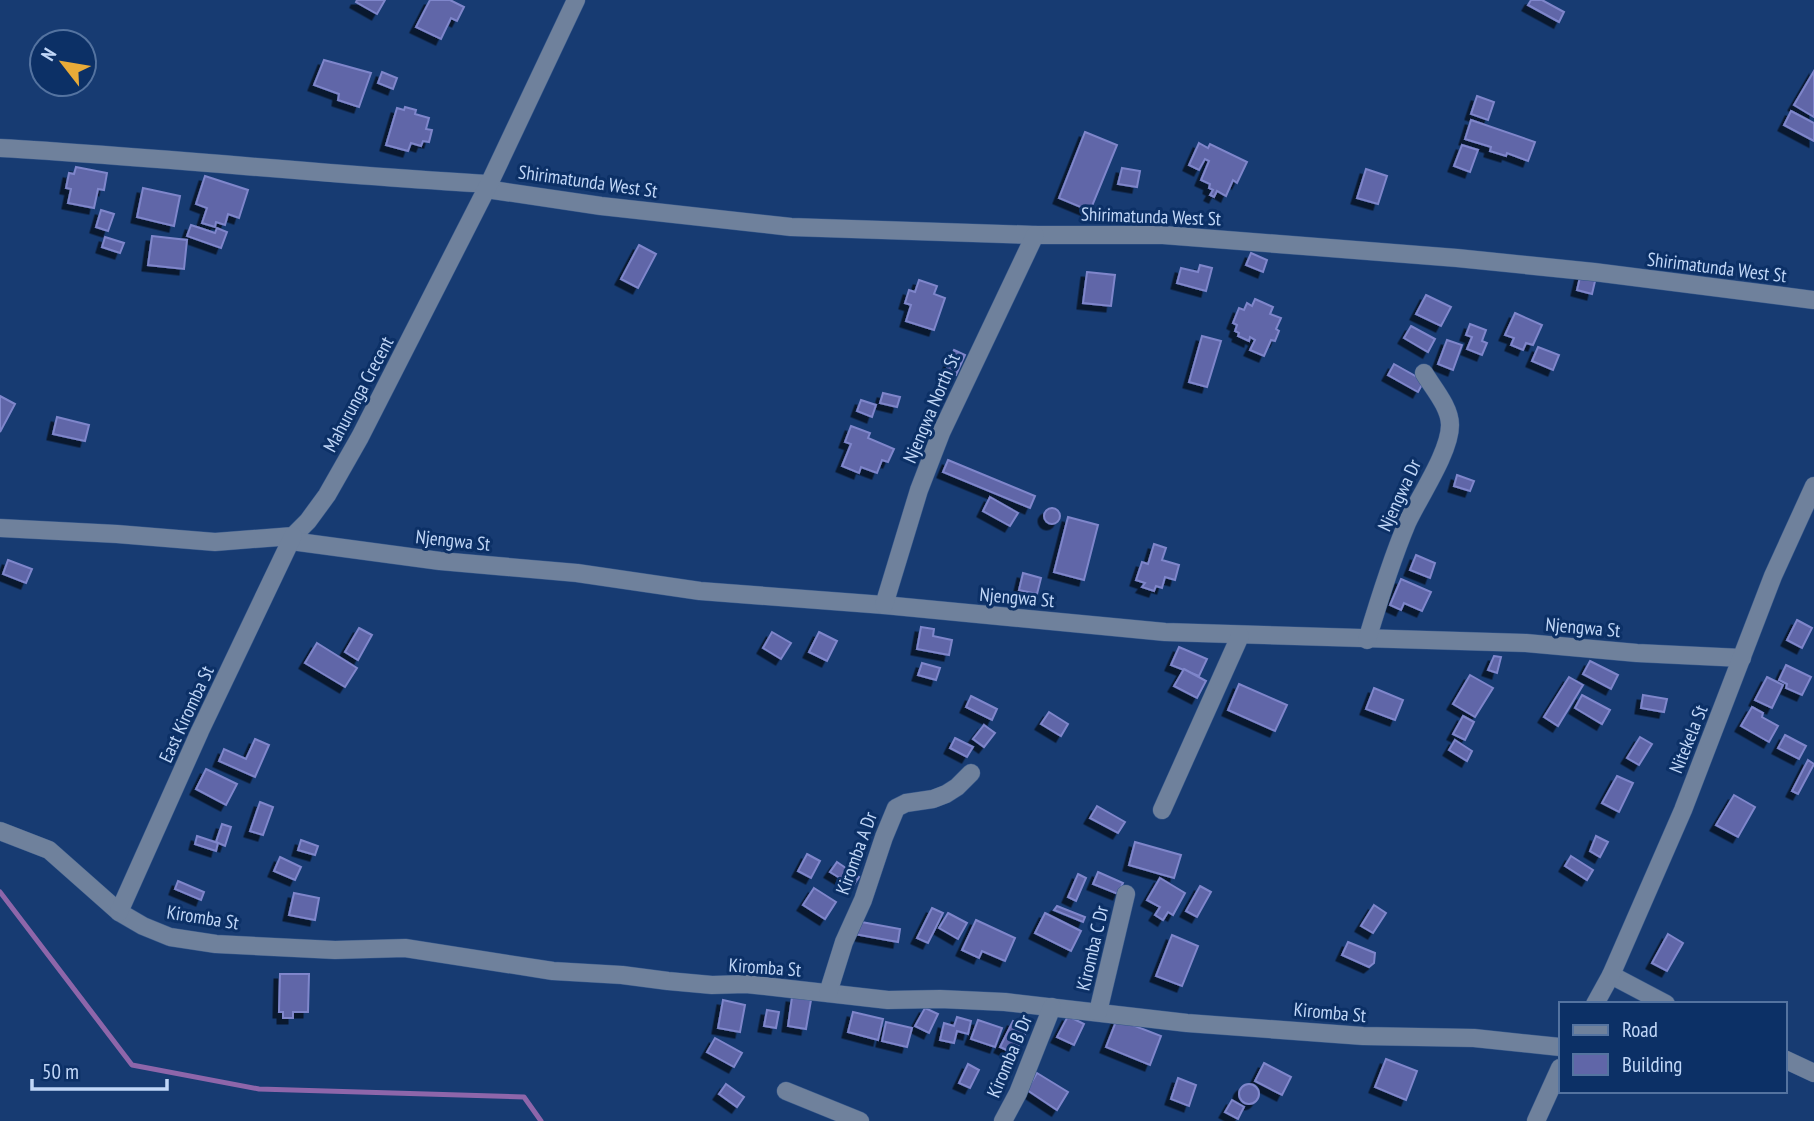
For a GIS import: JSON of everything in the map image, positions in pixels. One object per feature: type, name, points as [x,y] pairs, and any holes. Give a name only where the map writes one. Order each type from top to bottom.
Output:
[{"type":"street","name":"Mahurunga Crecent","points":[[292,538],[327,495],[354,449],[487,186],[576,0]]},
{"type":"street","name":"Shirimatunda West St","points":[[0,148],[124,155],[269,170],[487,186],[601,206],[791,226],[1035,235],[1163,235],[1457,258],[1594,272],[1814,300]]},
{"type":"street","name":"Njengwa North St","points":[[884,605],[919,490],[941,433],[1035,235]]},
{"type":"street","name":"Njengwa Dr","points":[[1367,640],[1386,575],[1408,521],[1448,438],[1450,422],[1445,408],[1424,373]]},
{"type":"street","name":"Nitekela St","points":[[1596,1002],[1611,975],[1683,810],[1773,576],[1814,486]]},
{"type":"street","points":[[0,528],[215,542],[292,538]]},
{"type":"street","name":"Njengwa St","points":[[292,538],[440,561],[577,573],[700,591],[998,617],[1240,636],[1526,643],[1637,653],[1742,658]]},
{"type":"street","name":"East Kiromba St","points":[[119,912],[200,731],[292,538]]},
{"type":"street","points":[[1162,810],[1240,636]]},
{"type":"street","name":"Kiromba A Dr","points":[[828,993],[844,942],[863,900],[896,808],[906,803],[946,794],[971,773]]},
{"type":"street","name":"Kiromba St","points":[[0,831],[48,850],[119,912],[143,926],[170,937],[216,944],[359,950],[405,948],[553,971],[712,985],[746,984],[888,1000],[940,999],[1052,1007],[1187,1023],[1363,1036],[1474,1038],[1559,1047]]},
{"type":"street","name":"Kiromba C Dr","points":[[1098,1012],[1126,894]]},
{"type":"street","points":[[1611,975],[1662,1002]]},
{"type":"street","name":"Kiromba B Dr","points":[[1003,1121],[1036,1050],[1052,1007]]},
{"type":"street","points":[[1786,1060],[1814,1073]]},
{"type":"street","points":[[1536,1121],[1559,1070]]},
{"type":"street","points":[[786,1091],[859,1121]]},
{"type":"building","points":[[385,0],[377,14],[356,2]]},
{"type":"building","points":[[430,0],[450,0],[464,7],[457,21],[451,18],[441,39],[416,27]]},
{"type":"building","points":[[1531,0],[1542,0],[1564,12],[1559,22],[1528,5]]},
{"type":"building","points":[[324,60],[371,73],[359,107],[338,100],[339,94],[314,85]]},
{"type":"building","points":[[1814,71],[1814,117],[1794,105]]},
{"type":"building","points":[[382,72],[397,78],[393,89],[378,83]]},
{"type":"building","points":[[1477,96],[1494,102],[1488,120],[1471,114]]},
{"type":"building","points":[[405,107],[416,110],[415,114],[429,118],[426,129],[432,130],[429,142],[423,141],[421,146],[411,143],[408,151],[386,145],[397,108],[404,110]]},
{"type":"building","points":[[1791,111],[1814,123],[1814,141],[1784,125]]},
{"type":"building","points":[[1471,120],[1535,142],[1528,161],[1507,153],[1506,156],[1490,151],[1491,147],[1465,139]]},
{"type":"building","points":[[1085,132],[1117,145],[1090,211],[1059,198]]},
{"type":"building","points":[[1199,143],[1208,148],[1210,144],[1247,162],[1237,183],[1233,180],[1226,196],[1217,191],[1214,197],[1210,195],[1213,190],[1209,188],[1210,184],[1201,180],[1209,161],[1205,159],[1199,170],[1189,165]]},
{"type":"building","points":[[1462,145],[1478,150],[1470,172],[1454,166]]},
{"type":"building","points":[[76,167],[107,173],[104,190],[98,189],[94,208],[68,203],[71,189],[66,188],[69,173],[74,174]]},
{"type":"building","points":[[1122,168],[1140,171],[1137,187],[1118,184]]},
{"type":"building","points":[[1366,169],[1387,176],[1378,204],[1357,198]]},
{"type":"building","points":[[205,176],[248,190],[239,218],[228,214],[225,225],[216,222],[215,227],[202,223],[207,208],[196,204]]},
{"type":"building","points":[[143,188],[180,196],[174,226],[137,217]]},
{"type":"building","points":[[101,210],[114,214],[108,231],[96,227]]},
{"type":"building","points":[[191,225],[215,233],[217,228],[227,232],[221,248],[187,236]]},
{"type":"building","points":[[152,236],[187,240],[184,269],[148,265]]},
{"type":"building","points":[[105,237],[124,243],[120,253],[102,247]]},
{"type":"building","points":[[639,245],[656,254],[638,288],[621,279]]},
{"type":"building","points":[[1251,253],[1267,260],[1263,272],[1246,265]]},
{"type":"building","points":[[1200,265],[1212,268],[1206,291],[1177,283],[1181,268],[1198,272]]},
{"type":"building","points":[[1087,272],[1115,275],[1111,306],[1083,303]]},
{"type":"building","points":[[1581,273],[1596,277],[1592,294],[1577,290]]},
{"type":"building","points":[[919,280],[937,286],[934,294],[945,298],[934,330],[906,321],[911,305],[905,303],[909,290],[915,292]]},
{"type":"building","points":[[1426,295],[1451,307],[1441,326],[1416,314]]},
{"type":"building","points":[[1255,299],[1273,307],[1270,314],[1281,318],[1275,341],[1271,340],[1264,356],[1250,350],[1255,340],[1250,337],[1249,341],[1238,336],[1239,333],[1235,331],[1237,325],[1233,323],[1239,308],[1244,310],[1247,303],[1252,306]]},
{"type":"building","points":[[1515,313],[1542,325],[1533,345],[1526,343],[1523,350],[1511,345],[1514,338],[1505,335]]},
{"type":"building","points":[[1470,324],[1486,330],[1482,341],[1487,343],[1482,355],[1467,349],[1472,337],[1466,335]]},
{"type":"building","points":[[1411,326],[1435,339],[1428,352],[1404,338]]},
{"type":"building","points":[[1202,336],[1221,341],[1207,387],[1189,382]]},
{"type":"building","points":[[1447,340],[1462,345],[1453,370],[1438,364]]},
{"type":"building","points":[[1538,347],[1559,355],[1553,370],[1532,361]]},
{"type":"building","points":[[954,350],[965,355],[956,375],[946,371]]},
{"type":"building","points":[[1394,364],[1424,381],[1418,392],[1388,375]]},
{"type":"building","points":[[883,393],[900,397],[897,407],[880,403]]},
{"type":"building","points":[[0,396],[15,404],[0,432]]},
{"type":"building","points":[[861,400],[876,405],[872,417],[857,411]]},
{"type":"building","points":[[57,417],[89,425],[85,441],[53,434]]},
{"type":"building","points":[[851,426],[870,433],[868,438],[894,449],[888,462],[882,460],[877,473],[861,467],[859,473],[842,466],[851,444],[845,442]]},
{"type":"building","points":[[948,460],[1035,496],[1030,508],[943,472]]},
{"type":"building","points":[[1457,475],[1474,481],[1470,491],[1454,486]]},
{"type":"building","points":[[990,497],[1018,513],[1010,526],[983,511]]},
{"type":"building","points":[[1052,508],[1058,510],[1058,522],[1052,524],[1046,522],[1044,516],[1046,510]]},
{"type":"building","points":[[1068,517],[1098,525],[1084,580],[1054,572]]},
{"type":"building","points":[[1154,544],[1166,548],[1162,560],[1179,565],[1175,580],[1165,577],[1162,588],[1156,586],[1154,591],[1142,587],[1145,583],[1136,580],[1142,562],[1148,564]]},
{"type":"building","points":[[1416,555],[1435,563],[1430,578],[1410,570]]},
{"type":"building","points":[[8,560],[32,569],[26,583],[3,574]]},
{"type":"building","points":[[1023,573],[1041,578],[1037,594],[1019,590]]},
{"type":"building","points":[[1401,579],[1431,592],[1422,611],[1404,603],[1401,610],[1390,605]]},
{"type":"building","points":[[1797,620],[1812,628],[1802,648],[1787,640]]},
{"type":"building","points":[[921,627],[934,629],[933,636],[952,640],[949,655],[917,649]]},
{"type":"building","points":[[359,628],[372,635],[358,660],[345,652]]},
{"type":"building","points":[[772,632],[791,643],[781,659],[763,648]]},
{"type":"building","points":[[819,632],[837,641],[827,661],[809,652]]},
{"type":"building","points":[[317,643],[357,668],[345,687],[305,663]]},
{"type":"building","points":[[1179,647],[1207,659],[1199,676],[1171,665]]},
{"type":"building","points":[[1494,656],[1501,657],[1497,673],[1488,670]]},
{"type":"building","points":[[1590,661],[1618,675],[1611,689],[1583,674]]},
{"type":"building","points":[[922,663],[940,668],[936,680],[918,675]]},
{"type":"building","points":[[1786,665],[1811,677],[1802,695],[1786,688],[1787,684],[1779,680]]},
{"type":"building","points":[[1184,669],[1206,681],[1197,698],[1174,686]]},
{"type":"building","points":[[1470,675],[1493,688],[1475,717],[1453,704]]},
{"type":"building","points":[[1569,677],[1583,685],[1558,726],[1544,717]]},
{"type":"building","points":[[1767,677],[1783,685],[1772,708],[1755,700]]},
{"type":"building","points":[[1239,684],[1287,705],[1275,731],[1228,710]]},
{"type":"building","points":[[1374,688],[1403,700],[1395,720],[1366,709]]},
{"type":"building","points":[[1582,695],[1610,710],[1602,724],[1575,708]]},
{"type":"building","points":[[1643,695],[1667,699],[1664,712],[1641,708]]},
{"type":"building","points":[[971,696],[997,709],[992,720],[966,707]]},
{"type":"building","points":[[1752,707],[1763,713],[1762,717],[1778,726],[1769,742],[1741,726]]},
{"type":"building","points":[[1049,712],[1068,724],[1061,736],[1041,724]]},
{"type":"building","points":[[1463,716],[1474,722],[1465,740],[1453,734]]},
{"type":"building","points":[[984,725],[995,733],[984,747],[973,739]]},
{"type":"building","points":[[1785,735],[1806,746],[1799,759],[1778,748]]},
{"type":"building","points":[[1640,737],[1652,744],[1639,765],[1627,758]]},
{"type":"building","points":[[955,738],[973,747],[967,757],[950,748]]},
{"type":"building","points":[[255,739],[269,745],[255,777],[219,761],[224,749],[246,759]]},
{"type":"building","points":[[1455,740],[1472,751],[1467,761],[1449,750]]},
{"type":"building","points":[[1808,760],[1814,764],[1798,794],[1792,791]]},
{"type":"building","points":[[206,769],[237,784],[226,805],[196,789]]},
{"type":"building","points":[[1617,776],[1633,783],[1619,812],[1602,803]]},
{"type":"building","points":[[1734,795],[1755,807],[1738,837],[1716,825]]},
{"type":"building","points":[[260,802],[273,807],[263,835],[250,831]]},
{"type":"building","points":[[1097,806],[1125,822],[1118,833],[1090,818]]},
{"type":"building","points":[[222,824],[231,827],[225,846],[216,842]]},
{"type":"building","points":[[197,836],[218,843],[216,851],[195,844]]},
{"type":"building","points":[[1596,836],[1608,842],[1600,857],[1590,851]]},
{"type":"building","points":[[301,840],[318,846],[315,855],[298,850]]},
{"type":"building","points":[[1135,842],[1181,855],[1174,878],[1129,865]]},
{"type":"building","points":[[807,854],[820,861],[811,878],[798,871]]},
{"type":"building","points":[[1571,856],[1593,870],[1587,880],[1565,866]]},
{"type":"building","points":[[280,857],[301,867],[295,880],[274,871]]},
{"type":"building","points":[[837,862],[859,877],[853,886],[830,872]]},
{"type":"building","points":[[1098,872],[1123,883],[1118,894],[1093,884]]},
{"type":"building","points":[[1078,874],[1086,878],[1076,901],[1068,897]]},
{"type":"building","points":[[1160,878],[1185,893],[1173,915],[1168,912],[1163,920],[1155,915],[1160,907],[1147,900]]},
{"type":"building","points":[[178,881],[204,892],[201,900],[175,889]]},
{"type":"building","points":[[1200,886],[1211,892],[1197,917],[1186,911]]},
{"type":"building","points":[[814,888],[836,902],[825,919],[803,905]]},
{"type":"building","points":[[294,893],[319,898],[315,920],[289,915]]},
{"type":"building","points":[[1374,905],[1386,913],[1373,933],[1361,926]]},
{"type":"building","points":[[1057,906],[1085,917],[1083,922],[1054,910]]},
{"type":"building","points":[[932,908],[943,913],[928,943],[917,938]]},
{"type":"building","points":[[948,913],[967,923],[958,939],[939,928]]},
{"type":"building","points":[[1045,913],[1081,931],[1071,951],[1035,933]]},
{"type":"building","points":[[976,920],[1015,938],[1005,961],[982,951],[979,958],[962,950]]},
{"type":"building","points":[[856,921],[900,929],[898,942],[854,934]]},
{"type":"building","points":[[1668,934],[1683,943],[1667,971],[1652,963]]},
{"type":"building","points":[[1172,935],[1198,946],[1182,986],[1156,976]]},
{"type":"building","points":[[1348,942],[1375,953],[1374,963],[1369,967],[1342,955]]},
{"type":"building","points":[[280,974],[309,974],[308,1012],[293,1012],[293,1018],[283,1018],[283,1012],[279,1012]]},
{"type":"building","points":[[792,997],[811,1000],[806,1029],[788,1026]]},
{"type":"building","points":[[723,1000],[745,1005],[740,1032],[718,1028]]},
{"type":"building","points":[[925,1008],[938,1014],[929,1033],[915,1026]]},
{"type":"building","points":[[767,1010],[779,1012],[776,1028],[764,1026]]},
{"type":"building","points":[[853,1012],[883,1019],[878,1040],[848,1032]]},
{"type":"building","points":[[1068,1016],[1084,1024],[1074,1045],[1057,1037]]},
{"type":"building","points":[[957,1017],[971,1021],[968,1034],[957,1031],[954,1043],[940,1040],[944,1023],[954,1026]]},
{"type":"building","points":[[1117,1019],[1161,1036],[1150,1065],[1106,1047]]},
{"type":"building","points":[[978,1020],[1002,1028],[995,1047],[971,1039]]},
{"type":"building","points":[[1013,1021],[1028,1028],[1015,1054],[1000,1047]]},
{"type":"building","points":[[886,1022],[912,1028],[907,1047],[882,1041]]},
{"type":"building","points":[[715,1038],[742,1053],[734,1067],[707,1052]]},
{"type":"building","points":[[1386,1059],[1417,1071],[1406,1100],[1375,1087]]},
{"type":"building","points":[[1264,1063],[1291,1077],[1282,1095],[1255,1081]]},
{"type":"building","points":[[968,1064],[979,1070],[970,1088],[959,1083]]},
{"type":"building","points":[[1037,1073],[1068,1092],[1057,1110],[1027,1090]]},
{"type":"building","points":[[1178,1078],[1196,1085],[1189,1106],[1171,1099]]},
{"type":"building","points":[[726,1084],[744,1097],[737,1107],[719,1094]]},
{"type":"building","points":[[1249,1084],[1256,1087],[1259,1094],[1256,1101],[1249,1104],[1242,1101],[1239,1094],[1242,1087]]},
{"type":"building","points":[[1232,1100],[1244,1107],[1238,1119],[1225,1112]]},
{"type":"waterway","points":[[0,892],[132,1065],[259,1089],[524,1097],[541,1121]]}]
